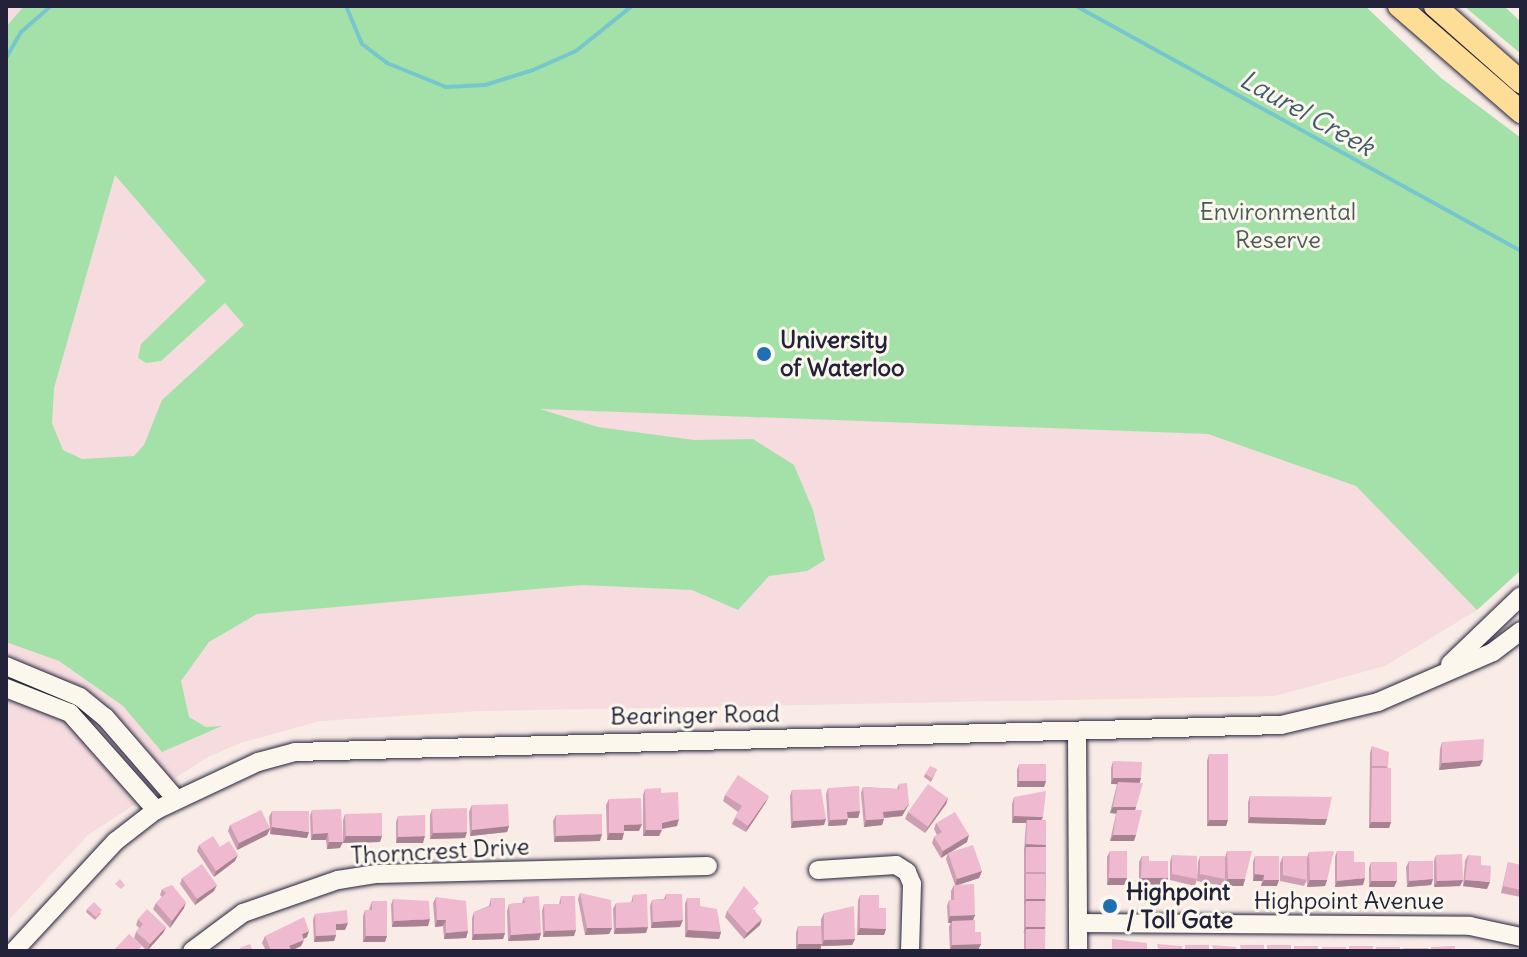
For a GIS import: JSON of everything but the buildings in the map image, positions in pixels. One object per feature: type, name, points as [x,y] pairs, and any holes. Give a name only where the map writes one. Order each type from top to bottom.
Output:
[{"type":"main road","points":[[1399,6],[1521,112]]},
{"type":"main road","points":[[1435,6],[1521,82]]},
{"type":"street","name":"Bearinger Road","points":[[1439,674],[1521,596]]},
{"type":"street","name":"Bearinger Road","points":[[14,951],[116,841],[156,810],[258,762],[330,747],[1231,729],[1314,720],[1378,702],[1493,652],[1521,631]]},
{"type":"street","points":[[6,666],[80,697],[105,717],[176,799]]},
{"type":"street","points":[[6,688],[70,713],[156,810]]},
{"type":"street","points":[[1077,731],[1078,951]]},
{"type":"street","points":[[818,870],[896,865],[907,872],[910,951]]},
{"type":"street","name":"Thorncrest Drive","points":[[194,950],[243,913],[338,880],[377,874],[708,866]]},
{"type":"street","name":"Highpoint Avenue","points":[[1078,923],[1470,926],[1521,937]]},
{"type":"shaded area","name":"University of Waterloo","points":[[6,6],[1365,6],[1441,78],[1521,138],[1521,570],[1477,610],[1385,666],[1275,696],[481,711],[320,721],[240,743],[206,758],[88,835],[6,923]]},
{"type":"green space","name":"Environmental Reserve","points":[[24,6],[1365,6],[1441,78],[1521,138],[1521,570],[1477,610],[1356,486],[1208,434],[540,409],[598,427],[694,440],[753,439],[794,465],[813,510],[825,560],[807,571],[769,576],[738,610],[692,590],[582,585],[257,614],[209,642],[181,681],[189,717],[206,727],[222,726],[162,752],[123,706],[59,661],[6,642],[6,27]],"holes":[[[115,175],[206,281],[141,344],[138,358],[146,363],[161,361],[225,303],[244,325],[162,400],[144,445],[134,456],[82,459],[63,450],[52,423],[54,388]]]},
{"type":"green space","points":[[1464,6],[1504,6],[1521,22],[1521,54]]},
{"type":"waterway","points":[[6,58],[21,32],[51,6]]},
{"type":"waterway","name":"Laurel Creek","points":[[346,6],[362,44],[387,63],[446,87],[485,85],[533,70],[576,51],[632,6]]},
{"type":"waterway","name":"Laurel Creek","points":[[1076,6],[1521,251]]},
{"type":"place","name":"University of Waterloo","points":[[764,354]]},
{"type":"place","name":"Highpoint / Toll Gate","points":[[1110,906]]}]
